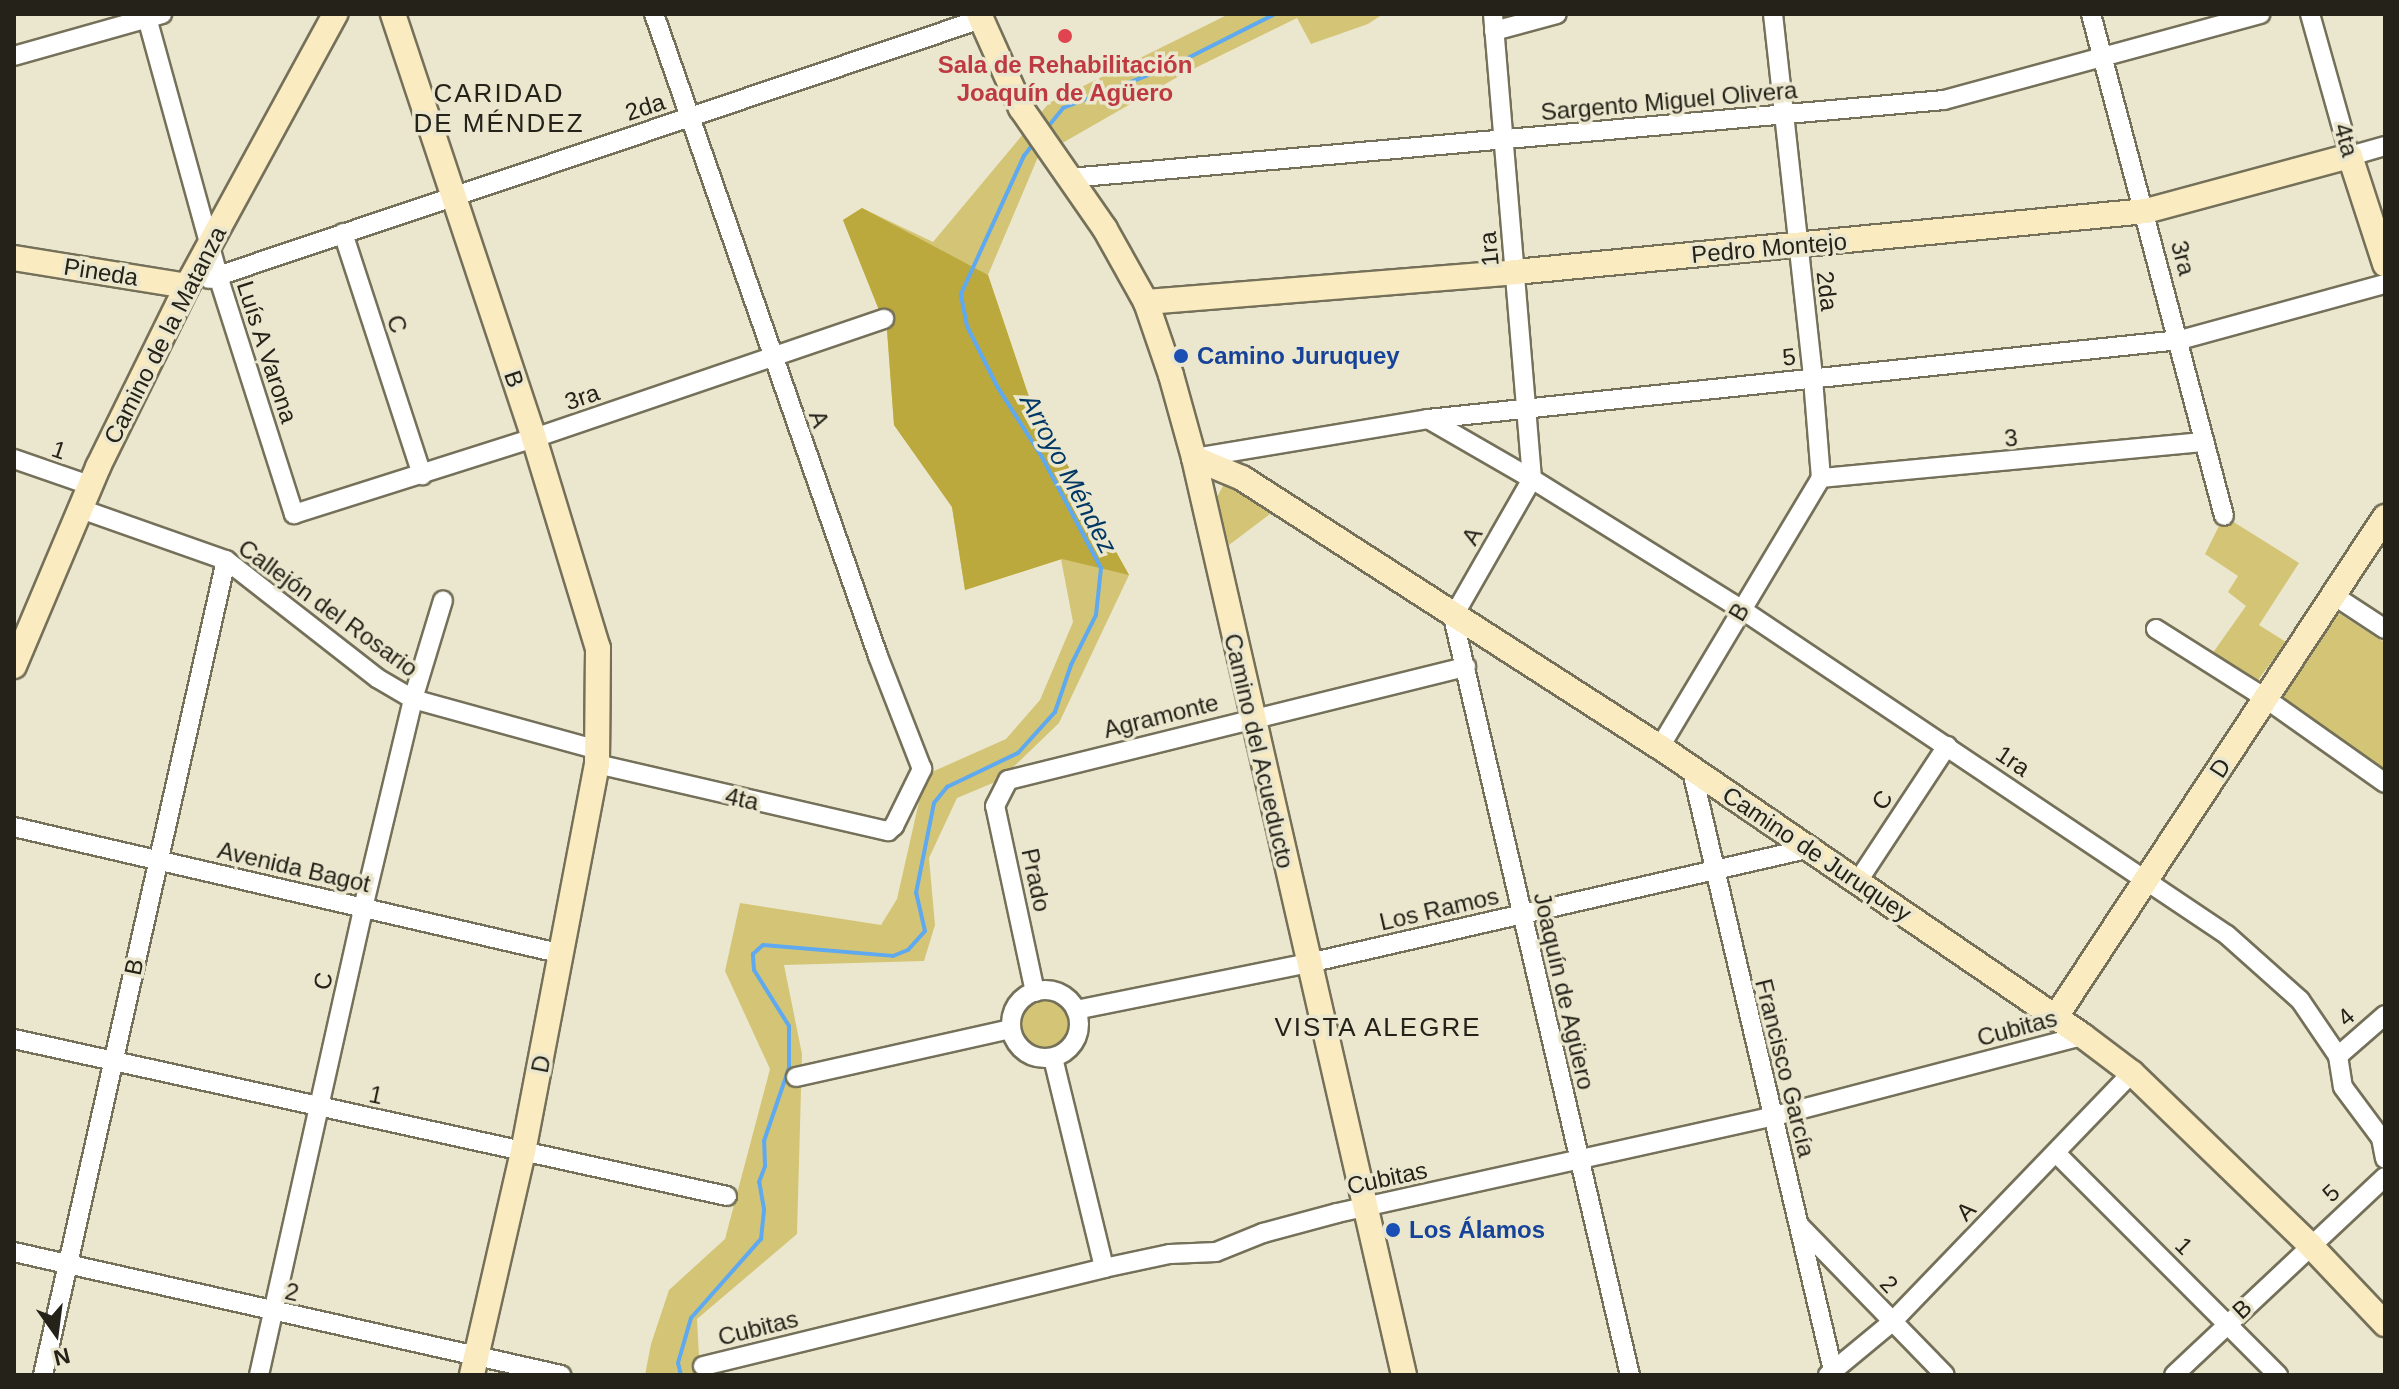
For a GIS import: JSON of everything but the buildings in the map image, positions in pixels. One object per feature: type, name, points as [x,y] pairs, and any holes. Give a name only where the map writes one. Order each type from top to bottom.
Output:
[{"type":"street","name":"Camino de la Matanza","points":[[14,666],[89,485],[187,286],[335,14]]},
{"type":"street","name":"B","points":[[393,14],[534,438],[598,648],[598,757]]},
{"type":"street","name":"A","points":[[654,14],[878,656],[922,769],[894,826],[888,831]]},
{"type":"street","points":[[1494,23],[1557,14]]},
{"type":"street","name":"2da","points":[[1773,14],[1786,114],[1821,478]]},
{"type":"street","name":"3ra","points":[[2091,14],[2146,211],[2224,516]]},
{"type":"street","name":"Sargento Miguel Olivera","points":[[1070,178],[1944,100],[2261,14]]},
{"type":"street","name":"4ta","points":[[2310,14],[2350,156],[2385,264]]},
{"type":"street","name":"Luís A Varona","points":[[152,15],[209,246],[294,514]]},
{"type":"street","points":[[14,56],[152,15]]},
{"type":"street","name":"2da","points":[[187,286],[688,118],[980,16]]},
{"type":"street","name":"Camino del Acueducto","points":[[980,16],[1021,108],[1105,229],[1146,302],[1194,458],[1363,1207],[1404,1375]]},
{"type":"street","name":"1ra","points":[[1494,23],[1532,479]]},
{"type":"street","name":"Pedro Montejo","points":[[1146,302],[1515,272],[2146,211],[2385,146]]},
{"type":"street","name":"C","points":[[343,233],[422,475]]},
{"type":"street","name":"Pineda","points":[[14,258],[187,286]]},
{"type":"street","name":"5","points":[[1194,458],[1428,419],[2180,340],[2385,284]]},
{"type":"street","name":"3ra","points":[[294,514],[534,438],[884,319]]},
{"type":"street","name":"1ra","points":[[1428,419],[1532,479],[1741,609],[2227,935],[2300,1000],[2338,1056],[2343,1087],[2381,1138],[2385,1159]]},
{"type":"street","name":"3","points":[[1821,478],[2204,442]]},
{"type":"street","name":"Camino de Juruquey","points":[[1194,458],[1242,478],[1453,617],[1660,747],[2083,1036],[2132,1073],[2310,1245],[2385,1324]]},
{"type":"street","name":"1","points":[[14,459],[89,485]]},
{"type":"street","name":"B","points":[[1660,747],[1821,478]]},
{"type":"street","name":"A","points":[[1453,617],[1532,479]]},
{"type":"street","name":"Callejón del Rosario","points":[[78,508],[226,560],[377,678],[413,699],[598,757]]},
{"type":"street","name":"D","points":[[2055,1018],[2385,517]]},
{"type":"street","name":"B","points":[[43,1375],[226,560]]},
{"type":"street","points":[[2333,595],[2385,629]]},
{"type":"street","name":"C","points":[[259,1375],[363,908],[413,699],[443,600]]},
{"type":"street","name":"Joaquín de Agüero","points":[[1453,617],[1630,1375]]},
{"type":"street","points":[[2156,629],[2265,698],[2385,783]]},
{"type":"street","name":"Agramonte","points":[[1008,780],[1466,667]]},
{"type":"street","name":"C","points":[[1858,881],[1947,746]]},
{"type":"street","name":"4ta","points":[[598,757],[888,831]]},
{"type":"street","name":"D","points":[[475,1366],[563,954],[598,757]]},
{"type":"street","name":"Francisco García","points":[[1692,771],[1832,1375]]},
{"type":"street","name":"Prado","points":[[1008,780],[995,806],[1035,992]]},
{"type":"street","name":"Avenida Bagot","points":[[14,827],[563,954]]},
{"type":"street","name":"Los Ramos","points":[[1076,1010],[1309,963],[1811,848]]},
{"type":"street","points":[[1035,992],[1064,996],[1076,1010],[1079,1022],[1073,1045],[1053,1058],[1042,1059],[1021,1049],[1011,1029],[1019,1002],[1035,992]]},
{"type":"street","name":"4","points":[[2338,1056],[2385,1015]]},
{"type":"street","points":[[796,1077],[1011,1029]]},
{"type":"street","name":"Cubitas","points":[[703,1366],[1104,1268],[1170,1254],[1216,1252],[1244,1244],[1263,1233],[1363,1207],[1771,1117],[2083,1036]]},
{"type":"street","name":"1","points":[[14,1039],[727,1196]]},
{"type":"street","points":[[1053,1058],[1104,1268]]},
{"type":"street","name":"A","points":[[1832,1375],[1892,1322],[2132,1073]]},
{"type":"street","name":"1","points":[[2056,1153],[2278,1375]]},
{"type":"street","name":"5","points":[[2310,1245],[2385,1177]]},
{"type":"street","name":"2","points":[[1799,1224],[1945,1375]]},
{"type":"street","name":"B","points":[[2174,1375],[2310,1245]]},
{"type":"street","name":"2","points":[[14,1252],[273,1313],[475,1366],[561,1375]]},
{"type":"shaded area","points":[[1229,14],[1383,14],[1368,24],[1311,44],[1297,18],[1181,75],[1038,157],[988,275],[1028,394],[1129,575],[1059,723],[1000,780],[957,798],[929,858],[935,925],[924,961],[784,965],[802,1054],[797,1234],[697,1319],[700,1375],[645,1375],[651,1344],[669,1290],[725,1239],[770,1069],[725,971],[740,903],[881,925],[897,899],[925,775],[1006,739],[1040,700],[1073,622],[1061,559],[965,590],[952,507],[894,425],[887,330],[843,220],[862,208],[933,242],[1049,103]]},
{"type":"shaded area","points":[[862,208],[988,275],[1028,394],[1129,575],[1062,559],[965,590],[952,507],[894,425],[887,330],[843,220]]},
{"type":"shaded area","points":[[1233,485],[1274,511],[1229,545],[1217,497],[1223,486]]},
{"type":"shaded area","points":[[2224,516],[2299,563],[2259,625],[2286,642],[2256,683],[2212,654],[2246,606],[2228,592],[2238,576],[2205,554]]},
{"type":"shaded area","points":[[2340,614],[2385,643],[2385,775],[2284,699],[2283,694],[2332,616]]},
{"type":"shaded area","points":[[1043,998],[1061,1006],[1069,1024],[1061,1042],[1043,1050],[1025,1042],[1017,1024],[1025,1006]]},
{"type":"waterway","name":"Arroyo Méndez","points":[[1047,128],[1063,108],[1172,66],[1275,14]]},
{"type":"waterway","name":"Arroyo Méndez","points":[[681,1375],[678,1363],[691,1318],[761,1239],[764,1209],[759,1182],[765,1166],[764,1141],[789,1068],[789,1026],[754,970],[753,954],[763,945],[893,956],[908,950],[925,931],[916,893],[934,803],[947,787],[1018,753],[1055,712],[1071,665],[1096,615],[1101,568],[1042,457],[997,386],[967,326],[961,294],[1024,156],[1033,144]]},
{"type":"place","name":"Sala de Rehabilitación Joaquín de Agüero","points":[[1065,36]]},
{"type":"place","name":"Camino Juruquey","points":[[1181,356]]},
{"type":"place","name":"Los Álamos","points":[[1393,1230]]},
{"type":"district","name":"CARIDAD DE MÉNDEZ","points":[[499,109]]},
{"type":"district","name":"VISTA ALEGRE","points":[[1378,1028]]}]
